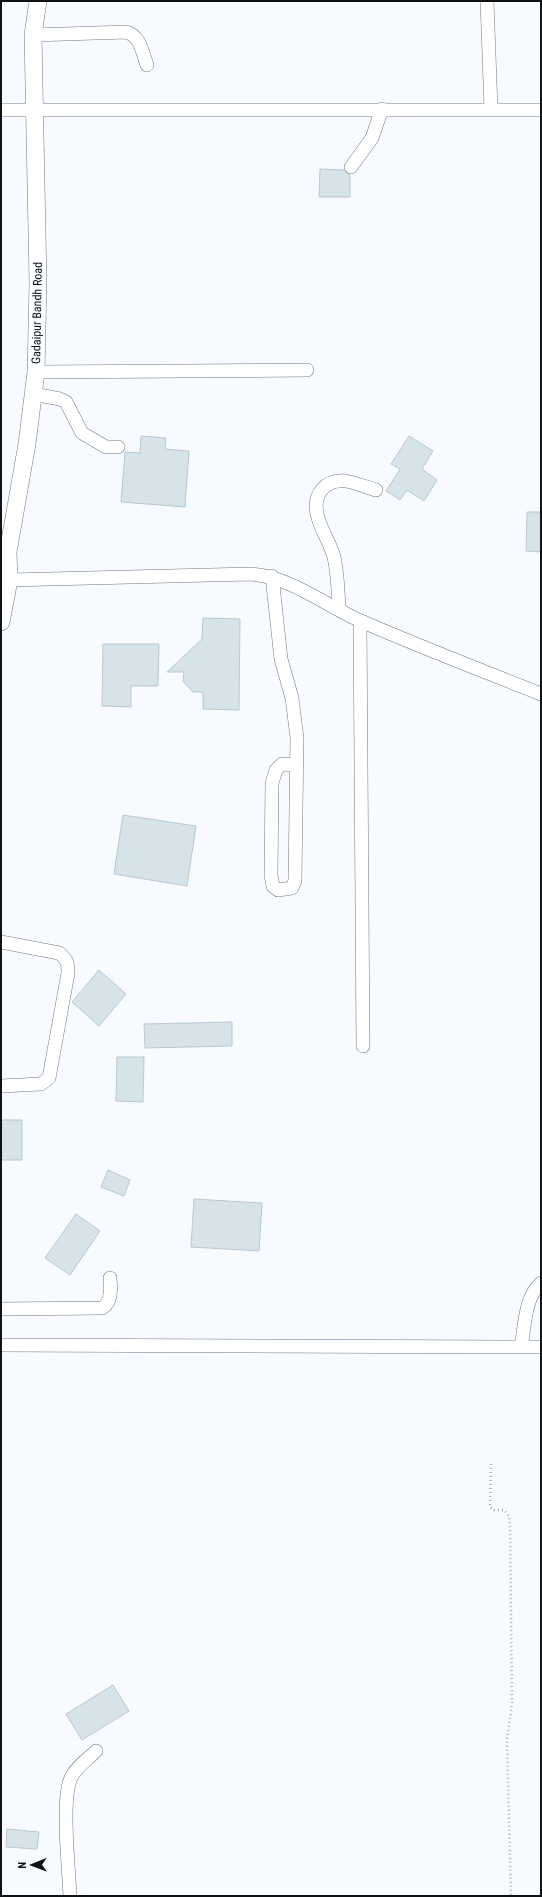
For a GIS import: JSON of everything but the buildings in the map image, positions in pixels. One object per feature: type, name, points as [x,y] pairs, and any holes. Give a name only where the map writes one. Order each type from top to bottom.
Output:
[{"type":"street","name":"Gadaipur Bandh Road","points":[[1,622],[8,580],[5,556],[27,444],[36,372],[38,282],[32,35],[38,1]]},
{"type":"street","points":[[487,1],[491,109]]},
{"type":"street","points":[[32,35],[132,33],[138,39],[147,65]]},
{"type":"street","points":[[351,166],[372,138],[382,109]]},
{"type":"street","points":[[1,110],[541,110]]},
{"type":"street","points":[[36,372],[308,370]]},
{"type":"street","points":[[33,394],[60,399],[66,402],[82,433],[106,447],[118,447]]},
{"type":"street","points":[[339,609],[337,568],[317,514],[317,494],[323,488],[342,481],[376,490]]},
{"type":"street","points":[[8,580],[242,574],[272,576],[287,582],[360,621],[541,694]]},
{"type":"street","points":[[272,576],[281,660],[292,698],[296,722],[295,881],[292,888],[278,890],[273,886],[271,875],[272,784],[276,770],[282,764],[295,765]]},
{"type":"street","points":[[360,621],[363,1046]]},
{"type":"street","points":[[1,942],[59,953],[68,963],[68,973],[49,1078],[41,1084],[1,1086]]},
{"type":"street","points":[[1,1308],[102,1308],[108,1303],[111,1293],[110,1278]]},
{"type":"street","points":[[521,1347],[529,1302],[536,1288],[541,1284]]},
{"type":"street","points":[[1,1345],[541,1348]]},
{"type":"street","points":[[70,1896],[66,1804],[68,1785],[74,1772],[96,1751]]},
{"type":"path","points":[[491,1464],[490,1507],[494,1510],[504,1510],[509,1516],[510,1527],[512,1703],[507,1740],[511,1896]]}]
